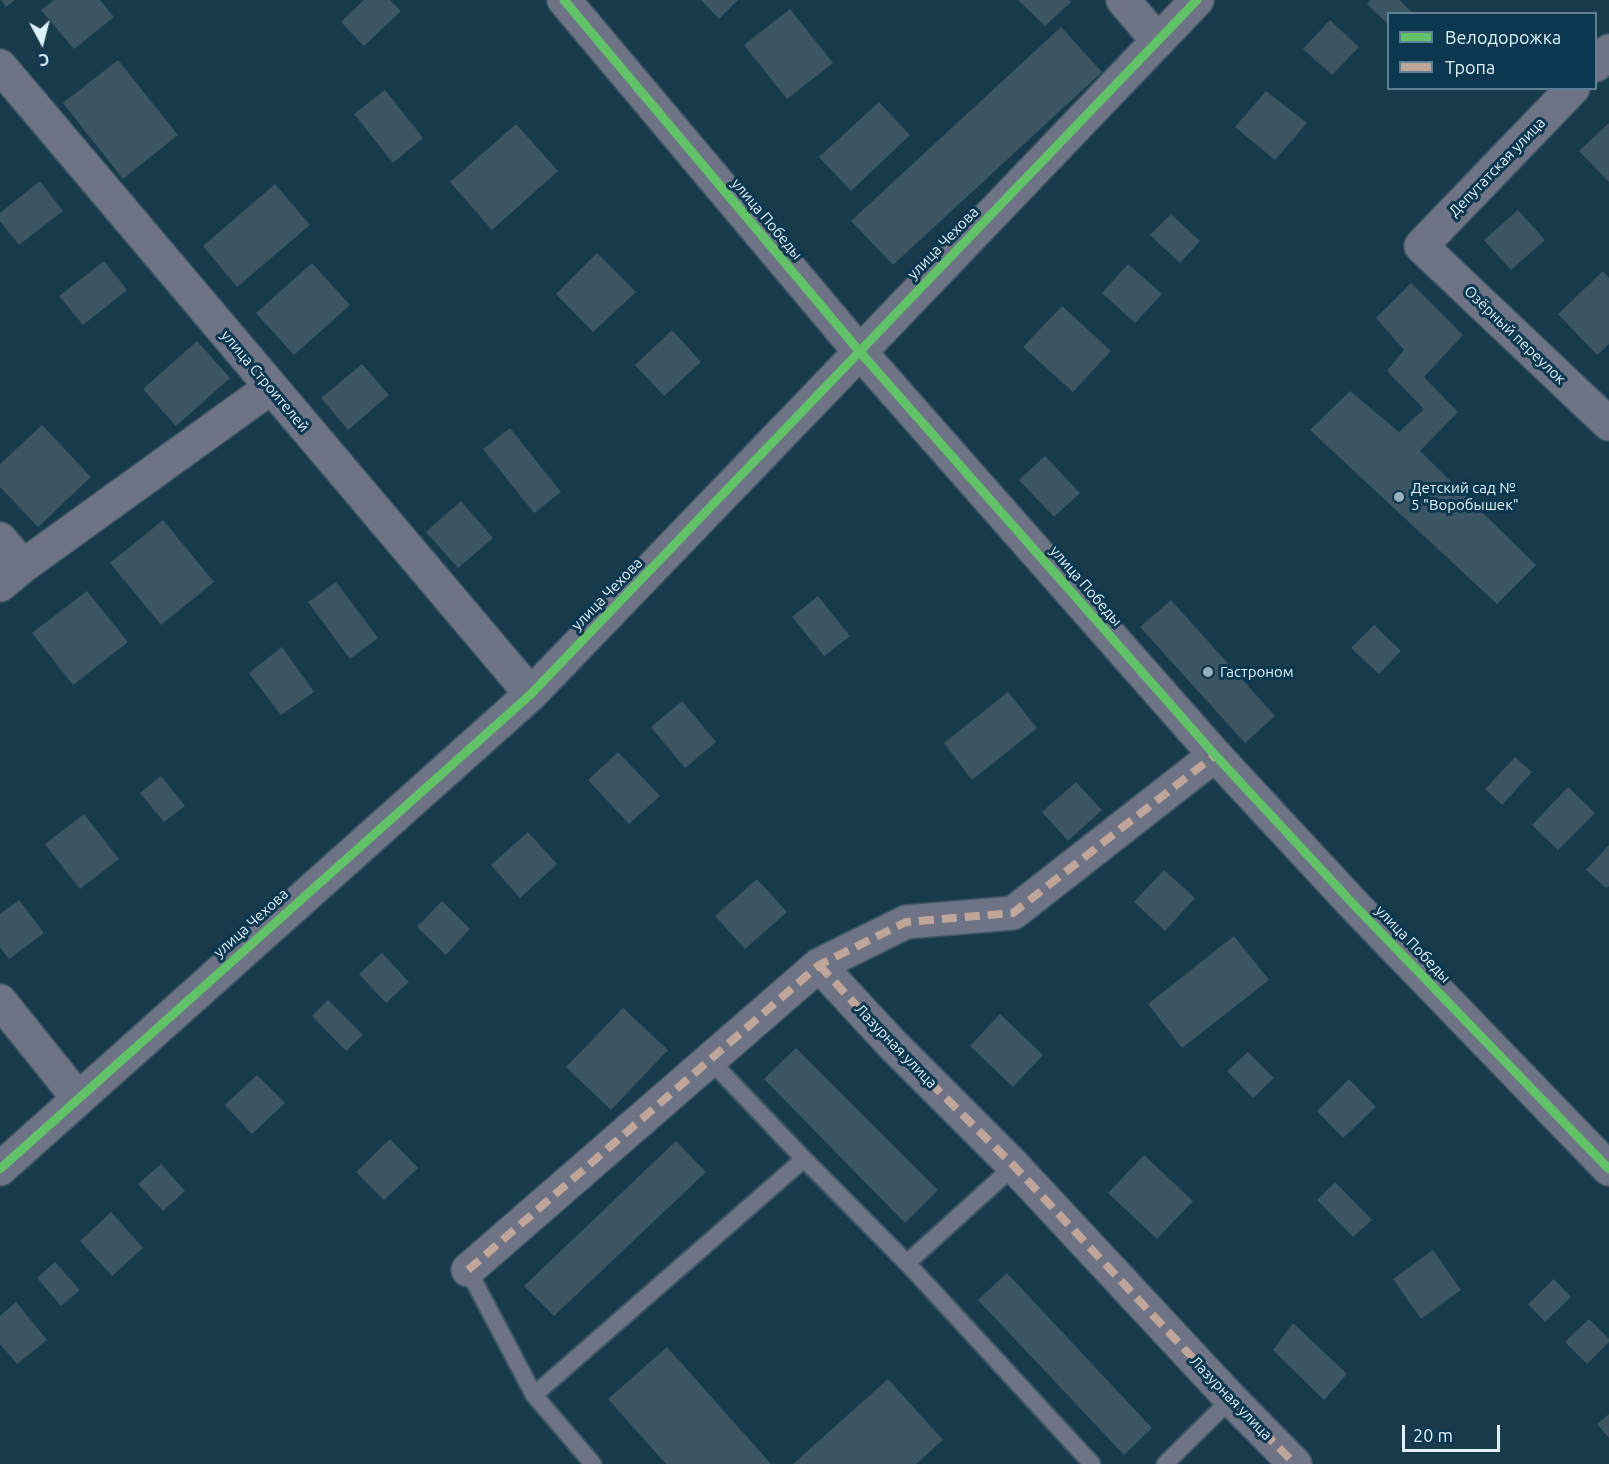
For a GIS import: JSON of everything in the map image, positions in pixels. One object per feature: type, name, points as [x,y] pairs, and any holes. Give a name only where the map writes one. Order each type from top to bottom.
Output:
[{"type":"street","name":"улица Победы","points":[[564,0],[860,352],[1215,755],[1355,906],[1609,1168]]},
{"type":"street","points":[[1123,0],[1158,41]]},
{"type":"street","name":"улица Чехова","points":[[0,1169],[531,694],[1197,0]]},
{"type":"street","points":[[1597,64],[1609,51]]},
{"type":"street","name":"улица Строителей","points":[[0,66],[531,694]]},
{"type":"street","name":"Депутатская улица","points":[[1421,246],[1571,90]]},
{"type":"street","name":"Озёрный переулок","points":[[1421,246],[1609,424]]},
{"type":"street","points":[[0,539],[11,575],[270,388]]},
{"type":"street","points":[[468,1270],[819,965],[906,922],[1013,913],[1215,755]]},
{"type":"street","name":"Лазурная улица","points":[[819,965],[891,1042],[1014,1166],[1231,1399],[1295,1464]]},
{"type":"street","points":[[0,1001],[78,1098]]},
{"type":"lane","points":[[709,1059],[907,1263],[1092,1464]]},
{"type":"lane","points":[[534,1395],[804,1159]]},
{"type":"lane","points":[[907,1263],[1014,1166]]},
{"type":"lane","points":[[468,1270],[534,1395],[593,1464]]},
{"type":"lane","points":[[1165,1464],[1231,1399]]},
{"type":"building","points":[[1,0],[15,0],[6,7]]},
{"type":"building","points":[[54,0],[100,0],[114,17],[74,49],[41,10]]},
{"type":"building","points":[[364,0],[390,0],[401,11],[364,46],[341,22]]},
{"type":"building","points":[[701,0],[738,0],[719,19]]},
{"type":"building","points":[[1018,0],[1069,0],[1071,2],[1045,26]]},
{"type":"building","points":[[1370,0],[1399,0],[1412,12],[1387,12],[1387,23],[1367,4]]},
{"type":"building","points":[[790,9],[833,63],[787,99],[744,45]]},
{"type":"building","points":[[1330,20],[1359,47],[1332,75],[1303,49]]},
{"type":"building","points":[[1061,27],[1102,72],[893,265],[851,221]]},
{"type":"building","points":[[118,60],[178,135],[123,179],[63,103]]},
{"type":"building","points":[[385,90],[423,138],[393,163],[354,114]]},
{"type":"building","points":[[1266,91],[1307,123],[1275,160],[1235,127]]},
{"type":"building","points":[[879,102],[910,135],[851,191],[819,157]]},
{"type":"building","points":[[1609,123],[1609,182],[1579,151]]},
{"type":"building","points":[[516,124],[558,171],[492,230],[450,182]]},
{"type":"building","points":[[40,181],[63,211],[19,245],[0,221],[0,213]]},
{"type":"building","points":[[275,184],[310,225],[237,287],[203,246]]},
{"type":"building","points":[[1518,210],[1545,240],[1511,270],[1484,240]]},
{"type":"building","points":[[1171,214],[1200,241],[1180,263],[1150,235]]},
{"type":"building","points":[[597,253],[636,292],[593,332],[556,294]]},
{"type":"building","points":[[104,261],[127,290],[83,325],[59,296]]},
{"type":"building","points":[[312,263],[350,305],[294,355],[256,313]]},
{"type":"building","points":[[1128,264],[1162,294],[1135,323],[1102,293]]},
{"type":"building","points":[[1603,271],[1609,278],[1609,344],[1597,355],[1558,314]]},
{"type":"building","points":[[1411,283],[1463,335],[1424,377],[1458,412],[1420,451],[1536,565],[1497,604],[1310,430],[1350,391],[1399,432],[1424,409],[1387,371],[1404,350],[1376,318]]},
{"type":"building","points":[[1062,306],[1111,351],[1073,392],[1023,347]]},
{"type":"building","points":[[672,330],[701,362],[664,396],[635,365]]},
{"type":"building","points":[[197,341],[230,378],[176,426],[143,389]]},
{"type":"building","points":[[362,364],[389,395],[348,430],[321,398]]},
{"type":"building","points":[[42,425],[91,477],[38,527],[0,487],[0,464]]},
{"type":"building","points":[[510,428],[561,492],[534,513],[483,449]]},
{"type":"building","points":[[1045,456],[1080,493],[1054,517],[1019,480]]},
{"type":"building","points":[[461,501],[493,538],[458,568],[426,532]]},
{"type":"building","points":[[163,520],[214,582],[161,625],[110,563]]},
{"type":"building","points":[[336,582],[378,638],[350,659],[308,602]]},
{"type":"building","points":[[87,591],[128,642],[73,685],[32,633]]},
{"type":"building","points":[[818,596],[850,636],[824,656],[792,617]]},
{"type":"building","name":"Гастроном","points":[[1171,600],[1275,716],[1245,743],[1140,627]]},
{"type":"building","points":[[1374,625],[1401,651],[1379,674],[1351,648]]},
{"type":"building","points":[[282,647],[314,692],[281,715],[249,673]]},
{"type":"building","points":[[1008,692],[1037,728],[972,780],[944,743]]},
{"type":"building","points":[[682,701],[716,742],[685,768],[651,727]]},
{"type":"building","points":[[618,752],[660,796],[629,824],[588,780]]},
{"type":"building","points":[[1515,757],[1532,772],[1502,805],[1485,789]]},
{"type":"building","points":[[161,776],[185,806],[164,822],[140,793]]},
{"type":"building","points":[[1076,782],[1102,810],[1068,841],[1042,812]]},
{"type":"building","points":[[1568,787],[1595,813],[1558,850],[1532,825]]},
{"type":"building","points":[[84,814],[119,859],[80,889],[45,844]]},
{"type":"building","points":[[528,832],[557,864],[520,898],[491,865]]},
{"type":"building","points":[[1609,845],[1609,886],[1606,888],[1586,870]]},
{"type":"building","points":[[1164,870],[1195,898],[1165,931],[1134,902]]},
{"type":"building","points":[[757,879],[787,912],[745,949],[715,916]]},
{"type":"building","points":[[19,900],[44,933],[9,959],[0,947],[0,914]]},
{"type":"building","points":[[442,901],[470,929],[446,955],[417,927]]},
{"type":"building","points":[[1234,936],[1269,980],[1182,1048],[1148,1004]]},
{"type":"building","points":[[382,953],[409,982],[386,1003],[359,974]]},
{"type":"building","points":[[328,1000],[363,1035],[346,1051],[312,1016]]},
{"type":"building","points":[[623,1008],[668,1050],[611,1110],[566,1067]]},
{"type":"building","points":[[1000,1014],[1043,1055],[1013,1087],[970,1046]]},
{"type":"building","points":[[796,1048],[938,1190],[905,1223],[764,1079]]},
{"type":"building","points":[[1248,1052],[1274,1078],[1253,1098],[1227,1071]]},
{"type":"building","points":[[257,1075],[285,1103],[252,1134],[225,1105]]},
{"type":"building","points":[[1349,1079],[1376,1107],[1343,1138],[1317,1111]]},
{"type":"building","points":[[390,1139],[418,1168],[384,1200],[356,1172]]},
{"type":"building","points":[[676,1141],[706,1172],[554,1316],[524,1286]]},
{"type":"building","points":[[1144,1155],[1193,1201],[1157,1239],[1108,1193]]},
{"type":"building","points":[[161,1164],[185,1191],[163,1211],[138,1184]]},
{"type":"building","points":[[1335,1182],[1372,1220],[1353,1237],[1317,1200]]},
{"type":"building","points":[[111,1212],[143,1248],[112,1276],[80,1241]]},
{"type":"building","points":[[1433,1250],[1461,1290],[1421,1319],[1393,1279]]},
{"type":"building","points":[[55,1262],[80,1290],[61,1306],[37,1278]]},
{"type":"building","points":[[1007,1273],[1152,1428],[1124,1455],[978,1300]]},
{"type":"building","points":[[1554,1279],[1571,1297],[1545,1322],[1528,1304]]},
{"type":"building","points":[[16,1302],[47,1340],[17,1364],[0,1344],[0,1316]]},
{"type":"building","points":[[1589,1319],[1609,1339],[1609,1342],[1587,1364],[1565,1342]]},
{"type":"building","points":[[1293,1323],[1347,1374],[1324,1400],[1273,1350]]},
{"type":"building","points":[[667,1347],[771,1464],[666,1464],[608,1399]]},
{"type":"building","points":[[888,1379],[943,1440],[916,1464],[793,1464]]},
{"type":"building","points":[[1609,1414],[1609,1438],[1597,1424]]},
{"type":"marked path","points":[[468,1270],[819,965],[906,922],[1013,913],[1215,755]]},
{"type":"marked path","points":[[819,965],[891,1043],[1014,1166],[1231,1399],[1295,1464]]},
{"type":"cycle path","points":[[564,0],[860,352],[1215,755],[1355,906],[1609,1169]]},
{"type":"cycle path","points":[[0,1169],[531,694],[1197,0]]},
{"type":"place","name":"Детский сад № 5 \"Воробышек\"","points":[[1399,497]]},
{"type":"place","name":"Гастроном","points":[[1208,672]]}]
